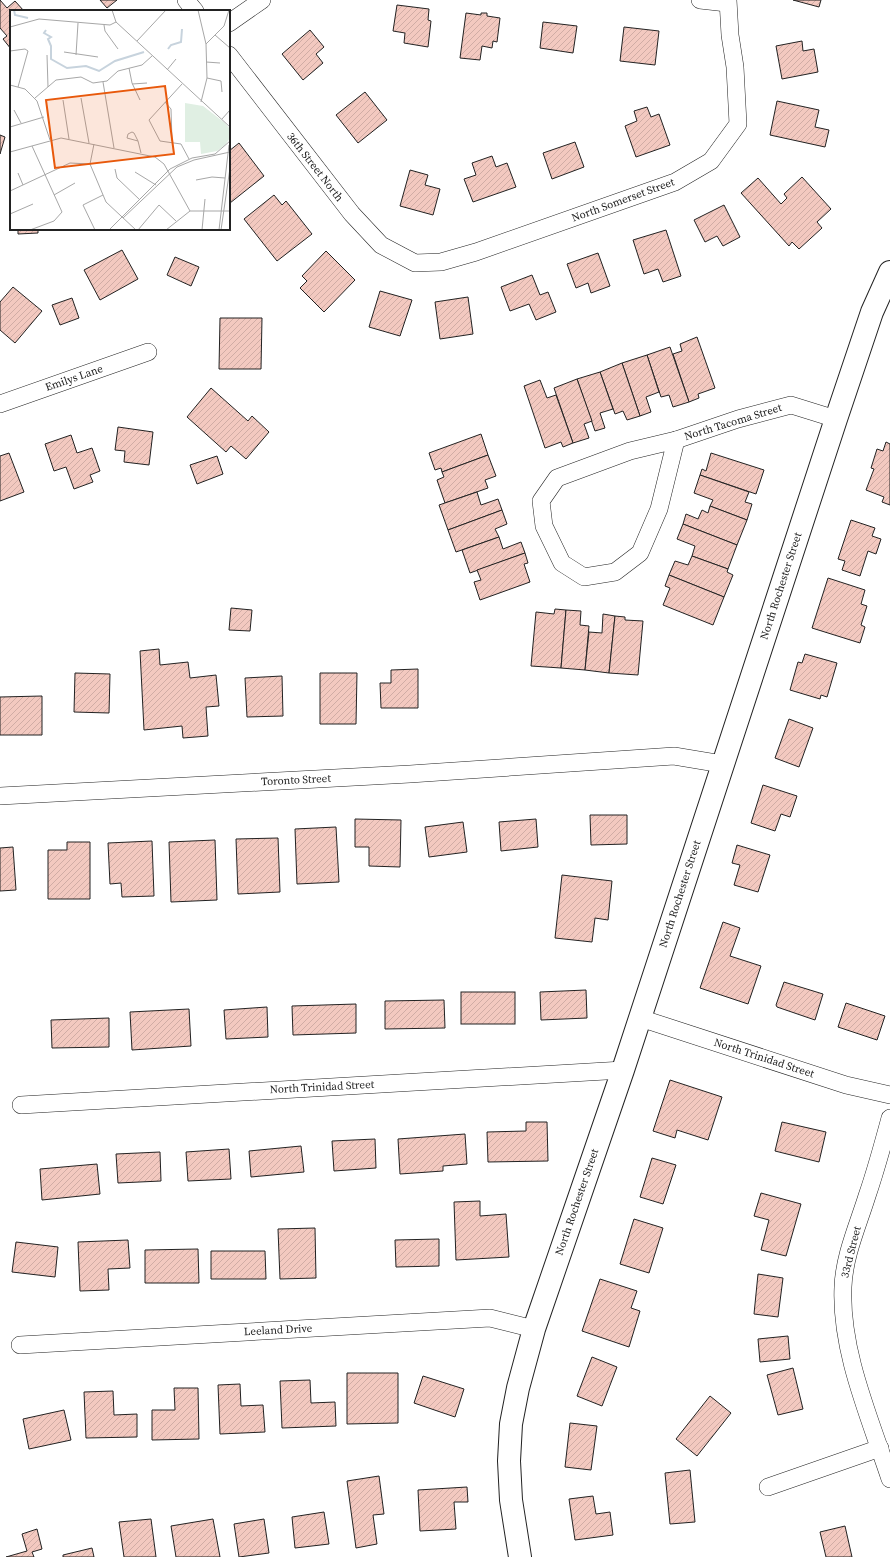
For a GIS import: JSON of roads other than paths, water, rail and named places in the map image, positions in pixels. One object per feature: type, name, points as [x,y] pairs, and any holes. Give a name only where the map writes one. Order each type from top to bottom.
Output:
[{"type":"street","points":[[186,0],[194,10]]},
{"type":"street","points":[[230,22],[262,0]]},
{"type":"street","points":[[700,0],[728,1]]},
{"type":"street","name":"North Somerset Street","points":[[415,263],[441,262],[476,252],[675,182],[711,161],[738,124],[735,66],[728,1]]},
{"type":"street","name":"36th Street North","points":[[230,56],[352,214],[381,245],[415,263]]},
{"type":"street","name":"North Rochester Street","points":[[520,1557],[511,1500],[509,1461],[511,1424],[518,1388],[534,1329],[623,1070],[722,764],[872,312],[890,272]]},
{"type":"street","name":"Emilys Lane","points":[[0,404],[148,352]]},
{"type":"street","name":"North Tacoma Street","points":[[676,440],[659,509],[640,553],[615,572],[584,577],[562,563],[544,526],[541,501],[557,478],[630,451],[676,440],[738,419],[791,405],[836,419]]},
{"type":"street","name":"Toronto Street","points":[[0,796],[410,774],[674,756],[722,764]]},
{"type":"street","name":"North Trinidad Street","points":[[640,1018],[846,1085],[890,1095]]},
{"type":"street","name":"North Trinidad Street","points":[[21,1105],[623,1070]]},
{"type":"street","name":"33rd Street","points":[[890,1118],[874,1177],[848,1253],[843,1285],[843,1318],[847,1349],[890,1479]]},
{"type":"street","name":"Leeland Drive","points":[[20,1345],[490,1318],[534,1329]]},
{"type":"street","points":[[768,1487],[880,1448]]}]
